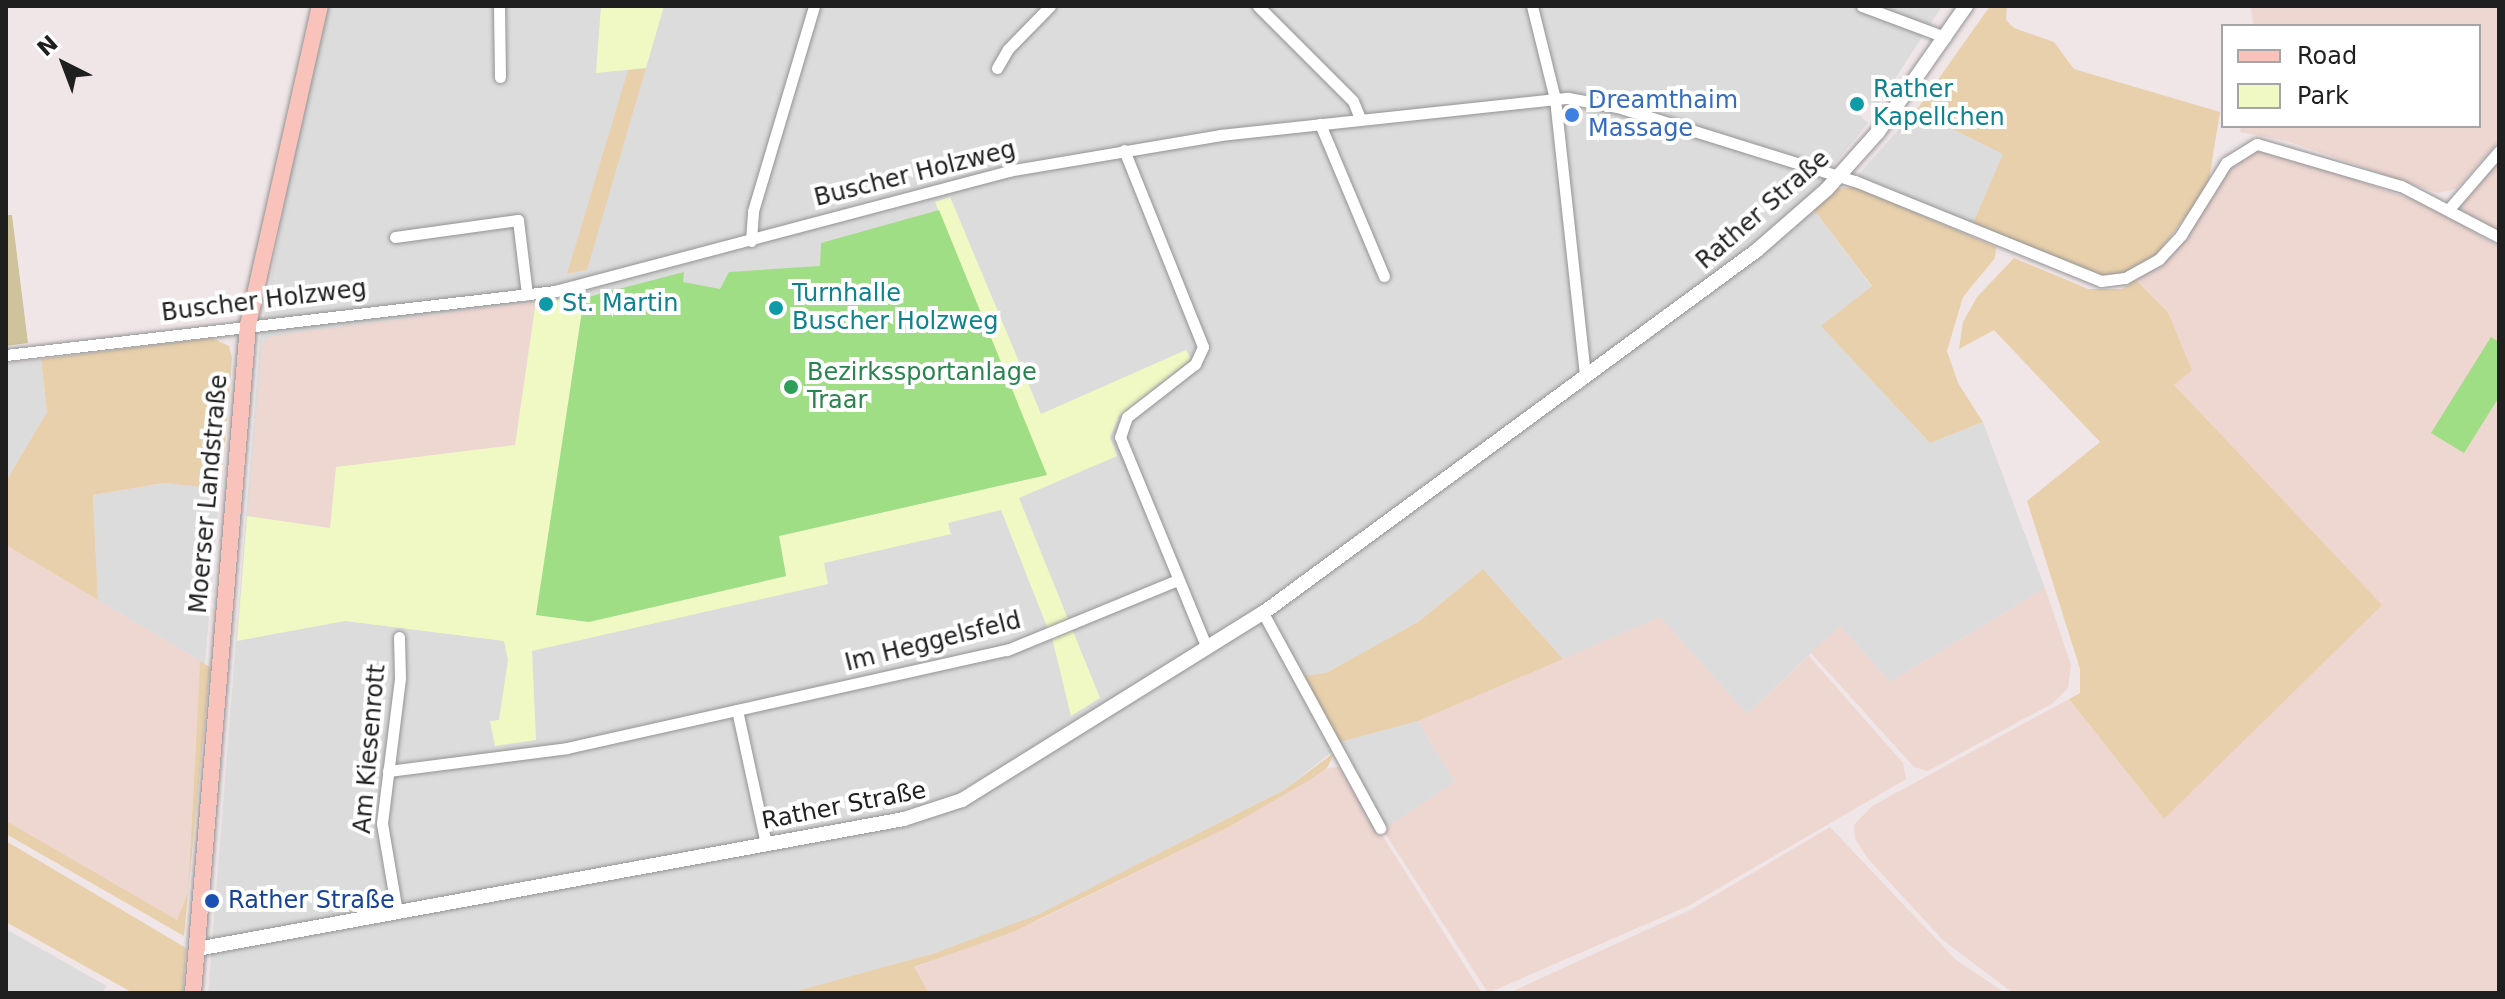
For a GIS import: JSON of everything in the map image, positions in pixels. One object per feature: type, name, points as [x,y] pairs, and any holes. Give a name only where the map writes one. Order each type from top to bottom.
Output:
[{"type":"main road","name":"Moerser Landstraße","points":[[193,993],[248,325],[320,6]]},
{"type":"street","points":[[499,6],[500,77]]},
{"type":"street","points":[[751,241],[753,211],[814,6]]},
{"type":"street","points":[[997,68],[1008,49],[1050,6]]},
{"type":"street","points":[[1258,6],[1353,101],[1360,118]]},
{"type":"street","points":[[1532,6],[1555,99],[1577,267],[1585,377]]},
{"type":"street","points":[[1862,6],[1945,37]]},
{"type":"street","name":"Rather Straße","points":[[197,949],[904,819],[953,804],[1263,613],[1756,251],[1839,176],[1895,112],[1966,6]]},
{"type":"street","name":"Buscher Holzweg","points":[[6,355],[527,294],[593,283],[978,177],[1124,150],[1360,118],[1555,99],[1598,101],[1839,176],[2101,281],[2125,278],[2159,259],[2188,226],[2226,163],[2257,144],[2401,186],[2499,237]]},
{"type":"street","points":[[1320,124],[1384,276]]},
{"type":"street","points":[[1124,150],[1203,347],[1195,364],[1134,411],[1121,430],[1207,648]]},
{"type":"street","points":[[2449,209],[2499,151]]},
{"type":"street","points":[[395,237],[518,220],[527,294]]},
{"type":"street","name":"Im Heggelsfeld","points":[[388,771],[542,753],[1007,650],[1178,580]]},
{"type":"street","points":[[1263,613],[1380,828]]},
{"type":"street","name":"Am Kiesenrott","points":[[397,912],[383,834],[400,678],[399,637]]},
{"type":"street","points":[[737,710],[766,844]]},
{"type":"shaded area","points":[[320,6],[1942,6],[1877,107],[1851,98],[1849,105],[1868,123],[1832,167],[1814,210],[1872,287],[1822,326],[1930,443],[1983,422],[2045,588],[1890,682],[1840,626],[1747,714],[1660,617],[1563,659],[1483,569],[1418,622],[1326,673],[1297,681],[1331,744],[1418,721],[1455,782],[1383,830],[1341,751],[1332,752],[1284,790],[1037,915],[974,941],[807,991],[208,993],[260,340]]},
{"type":"shaded area","points":[[1990,6],[2007,6],[2006,20],[2014,28],[2054,42],[2074,69],[2220,112],[2209,180],[2198,200],[2156,256],[2125,274],[2101,276],[1972,226],[2003,154],[1916,111]]},
{"type":"shaded area","points":[[2251,6],[2499,6],[2499,141],[2456,189],[2438,193],[2287,141],[2240,132],[2241,128],[2481,128],[2481,24],[2253,24]]},
{"type":"shaded area","points":[[646,68],[587,270],[567,274],[628,70]]},
{"type":"shaded area","points":[[1915,111],[2004,154],[1972,226],[1858,175]]},
{"type":"shaded area","points":[[2265,149],[2429,205],[2499,247],[2499,993],[2013,993],[1944,941],[1868,859],[1855,839],[1854,825],[1872,806],[2069,699],[2164,819],[2275,494],[2173,384],[2192,370],[2168,312],[2136,280],[2173,252],[2227,170],[2238,159]]},
{"type":"shaded area","points":[[2499,158],[2499,232],[2457,208]]},
{"type":"shaded area","points":[[1855,187],[1996,247],[1995,258],[1963,297],[1947,351],[1958,383],[1983,422],[1930,443],[1821,326],[1872,286],[1814,210],[1836,189]]},
{"type":"shaded area","points":[[6,215],[12,215],[28,343],[6,346]]},
{"type":"shaded area","points":[[2014,258],[2088,289],[2122,289],[2136,280],[2168,312],[2192,370],[2174,385],[2382,605],[2164,819],[2069,699],[2080,693],[2080,669],[2027,501],[2100,442],[1994,330],[1959,349],[1963,322],[1977,297]]},
{"type":"shaded area","points":[[536,301],[515,445],[336,467],[330,528],[248,516],[262,344],[271,336]]},
{"type":"shaded area","points":[[212,338],[229,346],[232,358],[221,489],[164,483],[93,495],[98,600],[6,545],[6,481],[47,412],[41,359]]},
{"type":"shaded area","points":[[41,359],[47,412],[6,481],[6,363]]},
{"type":"shaded area","points":[[164,483],[220,488],[205,664],[98,600],[93,495]]},
{"type":"shaded area","points":[[6,545],[200,661],[188,893],[184,913],[173,922],[6,821]]},
{"type":"shaded area","points":[[1483,569],[1563,659],[1418,721],[1340,742],[1304,676],[1326,673],[1418,622]]},
{"type":"shaded area","points":[[2045,588],[2071,665],[2068,688],[2053,703],[1928,771],[1914,767],[1811,653],[1840,626],[1890,682]]},
{"type":"shaded area","points":[[1660,617],[1747,714],[1809,656],[1903,763],[1906,779],[1688,906],[1488,993],[1383,830],[1455,782],[1418,721]]},
{"type":"shaded area","points":[[200,661],[210,667],[184,936],[6,834],[6,821],[177,920],[188,893]]},
{"type":"shaded area","points":[[1335,752],[1327,768],[1229,827],[1013,932],[914,967],[929,993],[790,993],[935,953],[1037,915],[1284,790]]},
{"type":"shaded area","points":[[1339,767],[1482,993],[929,993],[913,968],[1037,921],[1229,827],[1327,768]]},
{"type":"shaded area","points":[[1830,827],[1955,959],[2005,993],[1509,993],[1690,910]]},
{"type":"shaded area","points":[[6,841],[186,948],[183,993],[133,993],[6,922]]},
{"type":"shaded area","points":[[6,929],[107,986],[103,993],[6,993]]},
{"type":"green space","points":[[601,6],[664,6],[646,68],[596,73]]},
{"type":"green space","points":[[950,197],[1041,414],[1186,350],[1191,359],[1119,416],[1110,437],[1117,456],[1019,498],[1100,698],[1071,716],[1053,642],[1001,510],[948,523],[951,534],[824,563],[828,584],[532,651],[536,740],[495,746],[490,721],[499,720],[508,660],[504,641],[345,621],[237,641],[247,516],[330,528],[336,467],[515,445],[536,301],[584,298],[537,615],[589,622],[786,576],[779,536],[1046,475],[935,202]]},
{"type":"green space","name":"Bezirkssportanlage Traar","points":[[939,210],[1047,475],[779,536],[786,576],[589,622],[536,615],[584,298],[684,272],[683,282],[720,289],[729,272],[820,266],[821,243]]},
{"type":"green space","points":[[2491,337],[2499,342],[2499,397],[2464,453],[2431,433]]},
{"type":"place","name":"Rather Kapellchen","points":[[1857,104]]},
{"type":"place","name":"Dreamthaim Massage","points":[[1572,115]]},
{"type":"place","name":"St. Martin","points":[[546,304]]},
{"type":"place","name":"Turnhalle Buscher Holzweg","points":[[776,308]]},
{"type":"place","name":"Bezirkssportanlage Traar","points":[[791,387]]},
{"type":"place","name":"Rather Straße","points":[[212,901]]}]
